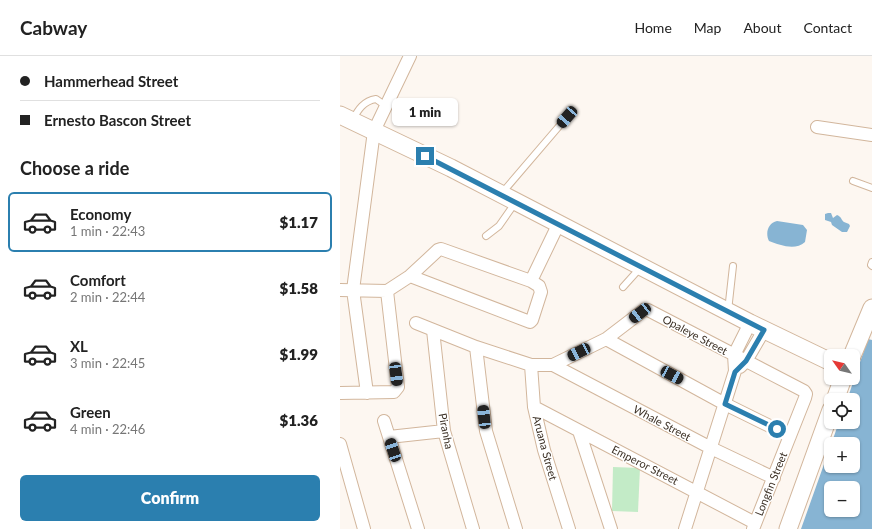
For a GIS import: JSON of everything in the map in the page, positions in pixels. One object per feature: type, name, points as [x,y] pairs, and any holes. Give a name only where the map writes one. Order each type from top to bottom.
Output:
[{"type":"street","points":[[366,393],[353,290],[374,131],[410,56]]},
{"type":"street","points":[[346,118],[508,198],[728,312],[824,359]]},
{"type":"street","points":[[817,127],[872,135]]},
{"type":"street","points":[[531,281],[558,225]]},
{"type":"street","points":[[340,290],[387,291],[410,276],[438,250],[441,249],[531,281],[539,286],[541,292],[530,322],[410,276]]},
{"type":"street","points":[[340,393],[394,392],[398,387],[387,291]]},
{"type":"street","points":[[855,349],[872,308]]},
{"type":"street","name":"Opaleye Street","points":[[606,339],[640,313],[648,310],[804,391],[806,394]]},
{"type":"street","points":[[416,323],[476,347],[531,365],[553,365],[606,339],[725,404],[790,436]]},
{"type":"street","points":[[685,529],[735,372],[734,355],[757,326]]},
{"type":"street","points":[[735,372],[746,361],[757,326]]},
{"type":"street","name":"Piranha","points":[[433,330],[444,431],[472,529]]},
{"type":"street","points":[[476,347],[486,431],[516,529]]},
{"type":"street","name":"Aruana Street","points":[[531,365],[534,407],[544,450],[569,529]]},
{"type":"street","name":"Whale Street","points":[[553,365],[711,448],[774,478]]},
{"type":"street","name":"Longfin Street","points":[[754,526],[806,394]]},
{"type":"street","name":"Emperor Street","points":[[534,407],[697,492],[754,526]]},
{"type":"street","points":[[384,421],[418,529]]},
{"type":"street","points":[[788,529],[824,429]]},
{"type":"street","points":[[389,437],[444,431]]},
{"type":"street","points":[[580,431],[611,529]]},
{"type":"street","points":[[340,444],[346,486],[364,529]]},
{"type":"lane","points":[[346,118],[368,100],[376,99],[386,106]]},
{"type":"lane","points":[[486,236],[499,226],[508,198],[567,117]]},
{"type":"lane","points":[[853,180],[872,188]]},
{"type":"lane","points":[[872,262],[872,266]]},
{"type":"lane","points":[[728,312],[733,266]]},
{"type":"lane","points":[[623,286],[641,268]]},
{"type":"green space","points":[[613,467],[640,468],[638,512],[612,511]]},
{"type":"water","points":[[831,213],[833,218],[837,215],[839,216],[844,222],[849,224],[850,226],[847,232],[842,232],[832,225],[831,222],[825,220],[825,214]]},
{"type":"water","points":[[777,221],[803,225],[807,230],[805,242],[801,245],[792,247],[769,241],[767,232],[769,226]]},
{"type":"water","points":[[868,339],[872,340],[872,529],[801,529],[824,465],[824,473],[860,473],[860,437],[834,437],[836,429],[860,429],[860,393],[849,393],[852,385],[860,385],[860,362]]},
{"type":"route","points":[[425,156],[764,330],[746,361],[735,372],[725,404],[777,429]]}]
